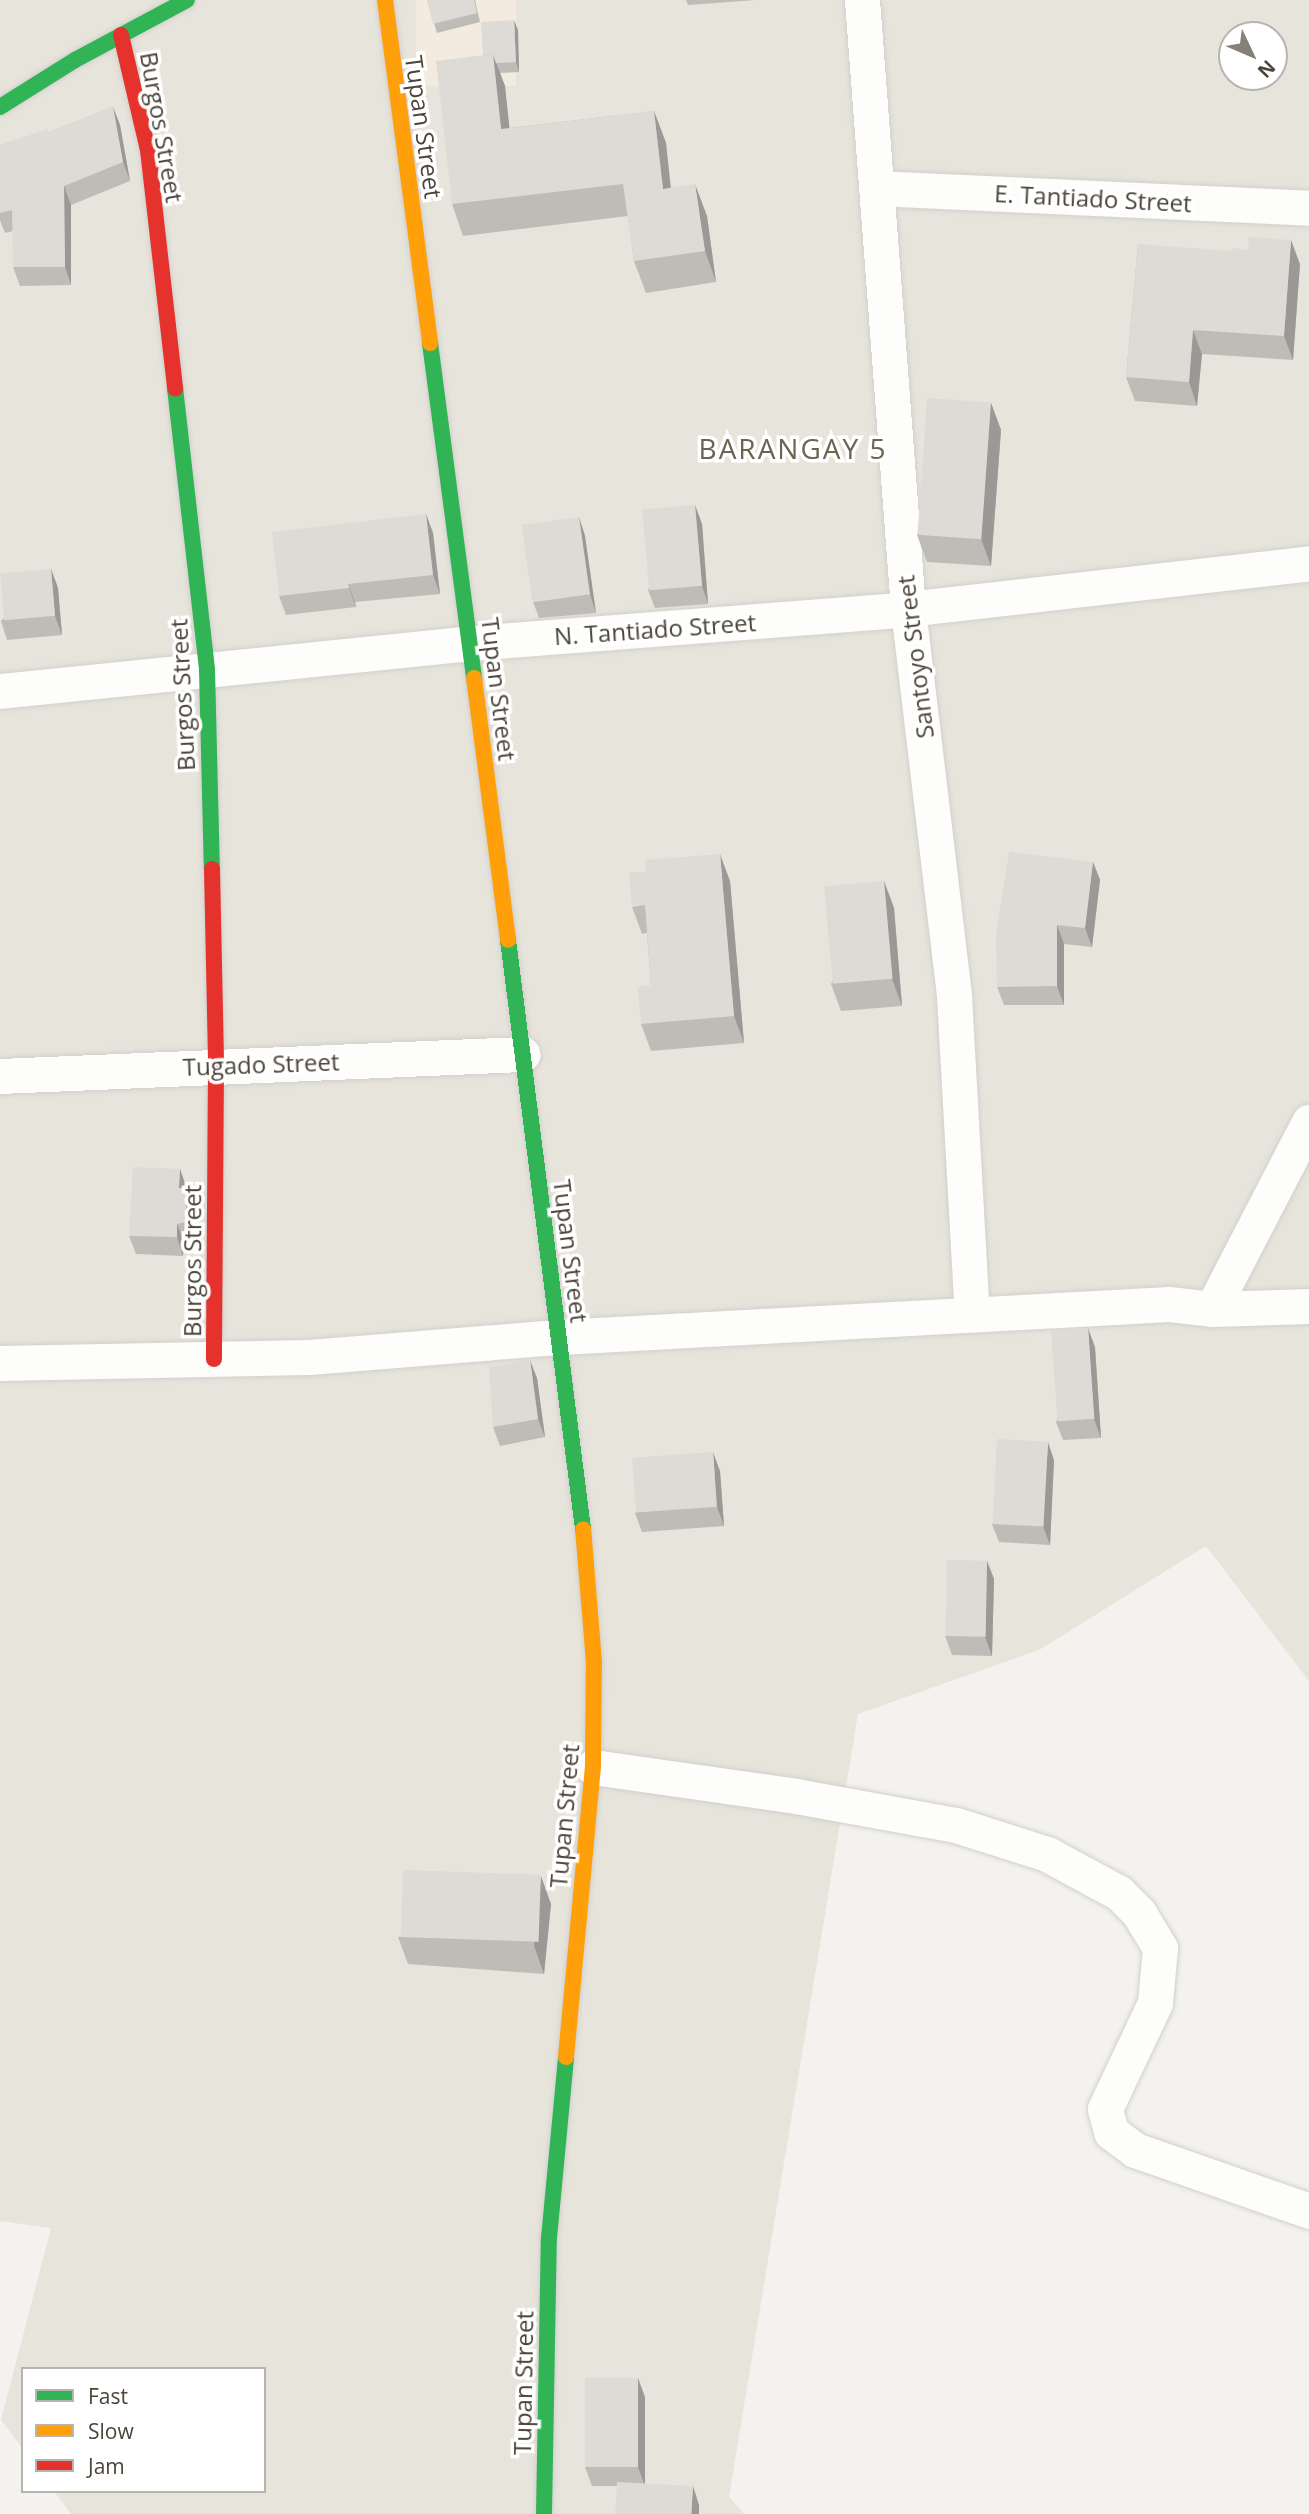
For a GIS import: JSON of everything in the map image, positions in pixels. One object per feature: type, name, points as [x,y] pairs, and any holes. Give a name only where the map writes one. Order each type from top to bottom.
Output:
[{"type":"main road","points":[[0,107],[121,35],[187,0]]},
{"type":"main road","name":"Tupan Street","points":[[385,0],[560,1337],[584,1541],[594,1662],[593,1767],[549,2238],[544,2514]]},
{"type":"main road","name":"Burgos Street","points":[[121,35],[148,150],[206,670],[216,1065],[214,1359]]},
{"type":"street","name":"Santoyo Street","points":[[862,0],[908,609],[954,996],[972,1314]]},
{"type":"street","name":"E. Tantiado Street","points":[[876,188],[1309,208]]},
{"type":"street","name":"N. Tantiado Street","points":[[0,691],[471,643],[908,609],[1309,563]]},
{"type":"street","name":"Tugado Street","points":[[0,1076],[523,1054]]},
{"type":"street","points":[[1212,1309],[1309,1122]]},
{"type":"street","points":[[0,1363],[309,1357],[560,1337],[1169,1304],[1212,1309],[1309,1306]]},
{"type":"street","points":[[593,1767],[796,1796],[956,1825],[1048,1854],[1119,1893],[1139,1913],[1160,1948],[1154,2003],[1110,2091],[1105,2109],[1111,2132],[1135,2150],[1309,2211]]},
{"type":"shaded area","points":[[0,0],[1309,0],[1309,1681],[1206,1546],[1041,1649],[858,1714],[729,2497],[744,2514],[71,2514],[55,2493],[266,2493],[266,2367],[21,2367],[21,2446],[1,2420],[51,2228],[0,2221]]},
{"type":"shaded area","points":[[416,0],[516,0],[516,86],[416,86]]},
{"type":"building","points":[[427,0],[474,0],[477,13],[433,24]]},
{"type":"building","points":[[514,20],[516,62],[496,63],[493,54],[483,55],[481,22]]},
{"type":"building","points":[[493,54],[501,129],[654,111],[663,189],[695,184],[705,251],[634,261],[623,184],[452,204],[436,61]]},
{"type":"building","points":[[113,107],[123,162],[64,186],[65,267],[13,267],[12,210],[0,213],[0,145],[48,129],[48,132]]},
{"type":"building","points":[[1249,237],[1291,240],[1284,336],[1193,330],[1189,382],[1126,377],[1138,244],[1248,250]]},
{"type":"building","points":[[927,398],[991,402],[981,539],[917,535]]},
{"type":"building","points":[[695,505],[702,586],[649,590],[642,510]]},
{"type":"building","points":[[426,514],[433,575],[348,584],[349,588],[279,596],[272,532]]},
{"type":"building","points":[[579,517],[590,594],[532,602],[522,525]]},
{"type":"building","points":[[51,569],[55,616],[4,620],[0,573]]},
{"type":"building","points":[[1009,852],[1093,862],[1085,928],[1057,925],[1057,986],[997,987],[996,934]]},
{"type":"building","points":[[720,854],[734,1016],[641,1024],[638,987],[651,985],[645,905],[632,907],[629,873],[646,871],[645,860]]},
{"type":"building","points":[[884,881],[893,979],[833,984],[824,886]]},
{"type":"building","points":[[133,1167],[180,1169],[179,1188],[186,1188],[186,1222],[177,1224],[177,1237],[129,1236]]},
{"type":"building","points":[[1088,1328],[1094,1419],[1057,1421],[1051,1331]]},
{"type":"building","points":[[530,1360],[538,1419],[493,1427],[489,1367]]},
{"type":"building","points":[[997,1439],[1048,1442],[1043,1527],[993,1524]]},
{"type":"building","points":[[713,1452],[717,1507],[636,1513],[632,1458]]},
{"type":"building","points":[[947,1560],[987,1561],[986,1637],[946,1636]]},
{"type":"building","points":[[403,1870],[541,1875],[539,1942],[401,1937]]},
{"type":"building","points":[[585,2378],[638,2378],[638,2467],[585,2467]]},
{"type":"building","points":[[617,2482],[693,2486],[691,2514],[615,2514]]},
{"type":"traffic: fast","points":[[0,107],[75,60],[187,0]]},
{"type":"traffic: fast","points":[[430,343],[474,678]]},
{"type":"traffic: fast","points":[[175,388],[207,670],[212,869]]},
{"type":"traffic: fast","points":[[508,940],[583,1529]]},
{"type":"traffic: fast","points":[[544,2514],[549,2238],[566,2057]]},
{"type":"traffic: slow","points":[[385,0],[430,343]]},
{"type":"traffic: slow","points":[[474,678],[508,940]]},
{"type":"traffic: slow","points":[[566,2057],[593,1767],[594,1662],[583,1529]]},
{"type":"traffic: jam","points":[[121,35],[148,150],[175,388]]},
{"type":"traffic: jam","points":[[212,869],[216,1065],[214,1359]]},
{"type":"district","name":"BARANGAY 5","points":[[793,448]]}]
